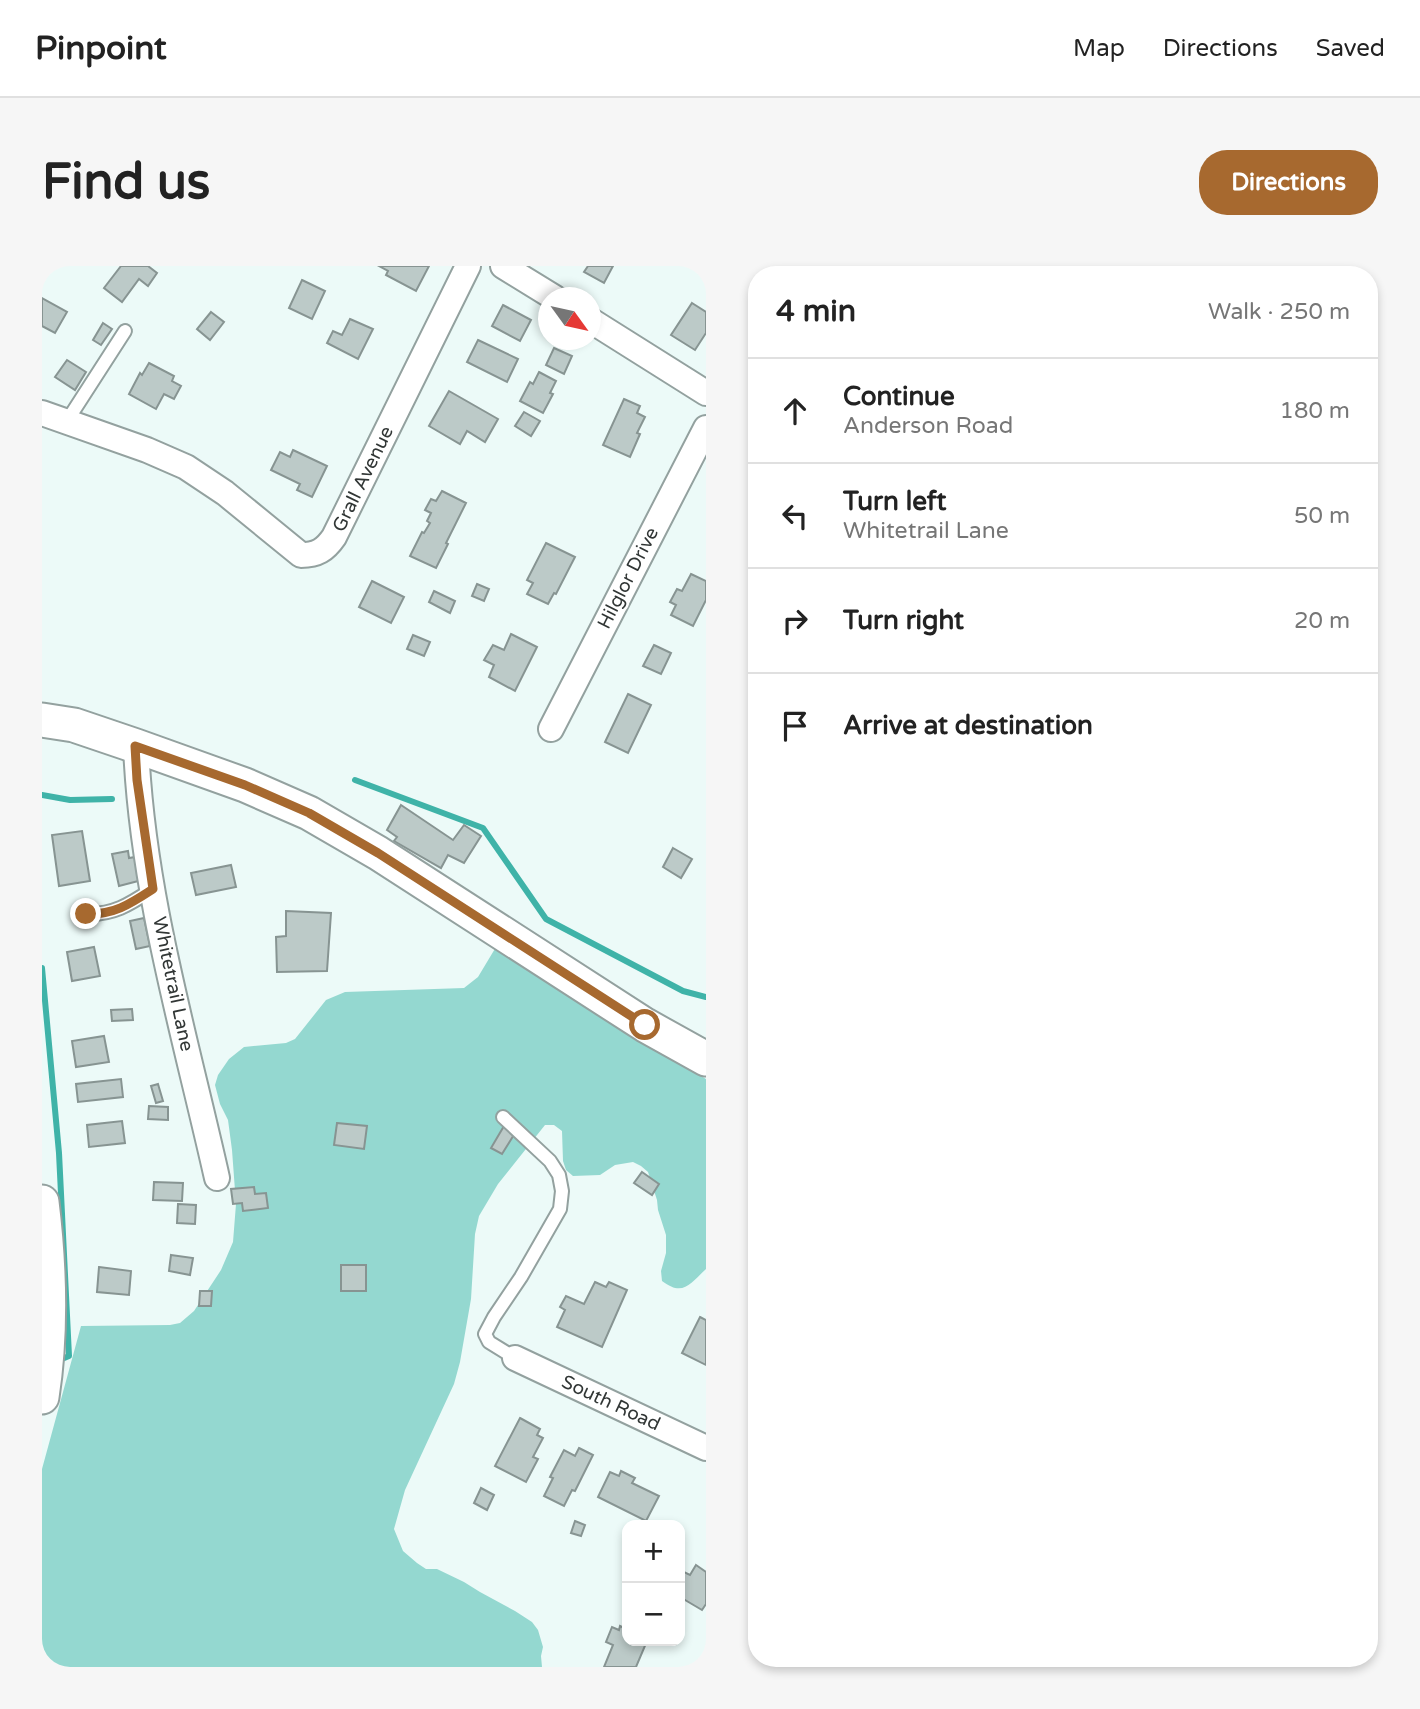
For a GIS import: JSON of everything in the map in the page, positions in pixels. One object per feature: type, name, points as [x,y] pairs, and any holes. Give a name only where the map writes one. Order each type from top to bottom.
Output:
[{"type":"street","name":"Grall Avenue","points":[[42,413],[147,450],[186,467],[225,493],[300,555],[318,553],[326,548],[334,537],[468,266]]},
{"type":"street","points":[[519,270],[541,287]]},
{"type":"street","points":[[601,327],[706,393]]},
{"type":"street","name":"Hilglor Drive","points":[[551,729],[706,428]]},
{"type":"street","points":[[42,720],[74,725],[135,746],[245,785],[309,813],[378,853],[645,1025],[706,1059]]},
{"type":"street","name":"Whitetrail Lane","points":[[135,746],[137,780],[153,889],[172,991],[217,1178]]},
{"type":"street","points":[[42,1202],[49,1277],[50,1326],[43,1388]]},
{"type":"street","name":"South Road","points":[[515,1358],[706,1448]]},
{"type":"lane","points":[[67,421],[125,331]]},
{"type":"lane","points":[[86,914],[103,914],[127,906],[153,889]]},
{"type":"lane","points":[[503,1117],[550,1161],[559,1175],[562,1191],[560,1209],[485,1334],[489,1342],[515,1358]]},
{"type":"shaded area","points":[[496,947],[628,1033],[706,1079],[706,1269],[686,1287],[675,1288],[662,1281],[666,1235],[648,1172],[633,1162],[615,1165],[600,1175],[573,1176],[566,1170],[563,1161],[562,1131],[554,1125],[545,1125],[498,1184],[479,1216],[475,1234],[471,1299],[460,1362],[454,1384],[405,1490],[394,1529],[403,1551],[417,1563],[426,1569],[437,1569],[464,1582],[532,1622],[538,1630],[543,1647],[542,1667],[42,1667],[42,1469],[81,1326],[180,1323],[194,1311],[221,1270],[233,1242],[236,1204],[232,1150],[228,1120],[215,1085],[218,1075],[229,1059],[244,1047],[286,1043],[295,1039],[326,1000],[345,992],[464,988],[478,977]]},
{"type":"building","points":[[121,266],[148,266],[157,273],[148,286],[139,279],[122,302],[104,288]]},
{"type":"building","points":[[379,266],[429,266],[416,291],[386,275],[388,271]]},
{"type":"building","points":[[588,266],[613,266],[604,283],[584,272]]},
{"type":"building","points":[[302,280],[325,291],[312,319],[289,308]]},
{"type":"building","points":[[42,298],[67,312],[55,333],[42,326]]},
{"type":"building","points":[[692,303],[706,312],[706,333],[695,350],[671,335]]},
{"type":"building","points":[[503,305],[531,320],[520,341],[492,326]]},
{"type":"building","points":[[211,312],[224,322],[210,340],[197,329]]},
{"type":"building","points":[[350,319],[373,329],[358,359],[327,343],[333,331],[342,335]]},
{"type":"building","points":[[103,323],[112,329],[101,345],[93,340]]},
{"type":"building","points":[[478,340],[518,359],[507,382],[467,362]]},
{"type":"building","points":[[553,350],[572,356],[564,374],[546,365]]},
{"type":"building","points":[[67,360],[86,372],[75,390],[55,377]]},
{"type":"building","points":[[149,363],[174,376],[172,381],[181,386],[174,399],[164,394],[156,409],[129,394],[140,373],[142,375]]},
{"type":"building","points":[[539,372],[556,381],[550,393],[553,394],[543,413],[520,401]]},
{"type":"building","points":[[449,391],[498,419],[485,442],[467,431],[460,444],[429,426]]},
{"type":"building","points":[[624,399],[640,406],[637,413],[645,417],[630,457],[603,445]]},
{"type":"building","points":[[524,412],[540,421],[531,436],[515,426]]},
{"type":"building","points":[[293,450],[327,466],[312,497],[297,490],[300,484],[271,470],[280,452],[290,457]]},
{"type":"building","points":[[442,491],[466,503],[436,568],[410,556],[422,532],[424,533],[430,523],[427,521],[431,513],[425,510],[431,499],[436,501]]},
{"type":"building","points":[[546,543],[575,557],[548,604],[527,594],[533,583],[527,580]]},
{"type":"building","points":[[691,574],[706,581],[706,600],[693,626],[671,615],[676,605],[670,602],[677,589],[682,591]]},
{"type":"building","points":[[372,581],[404,597],[391,623],[359,607]]},
{"type":"building","points":[[477,584],[489,589],[484,601],[472,596]]},
{"type":"building","points":[[434,591],[455,601],[450,613],[429,602]]},
{"type":"building","points":[[511,634],[537,647],[515,691],[489,677],[494,665],[484,660],[493,645],[504,650]]},
{"type":"building","points":[[413,635],[430,642],[424,656],[407,649]]},
{"type":"building","points":[[654,645],[671,653],[661,674],[643,666]]},
{"type":"building","points":[[628,694],[651,705],[628,753],[605,742]]},
{"type":"building","points":[[401,805],[453,840],[464,825],[481,836],[464,863],[448,855],[441,868],[394,841],[397,837],[387,830]]},
{"type":"building","points":[[82,831],[90,881],[59,886],[52,835]]},
{"type":"building","points":[[673,848],[692,859],[681,878],[663,867]]},
{"type":"building","points":[[128,851],[129,858],[141,856],[146,879],[119,886],[112,854]]},
{"type":"building","points":[[231,865],[236,887],[196,895],[191,873]]},
{"type":"building","points":[[286,911],[331,913],[327,971],[277,972],[276,937],[286,936]]},
{"type":"building","points":[[144,918],[150,946],[136,949],[130,921]]},
{"type":"building","points":[[94,947],[100,976],[72,981],[67,952]]},
{"type":"building","points":[[132,1009],[133,1020],[112,1021],[111,1010]]},
{"type":"building","points":[[104,1036],[109,1062],[76,1067],[72,1041]]},
{"type":"building","points":[[121,1079],[123,1097],[78,1102],[76,1084]]},
{"type":"building","points":[[158,1084],[163,1101],[156,1103],[151,1086]]},
{"type":"building","points":[[149,1106],[168,1107],[168,1120],[148,1119]]},
{"type":"building","points":[[122,1121],[125,1143],[89,1147],[87,1125]]},
{"type":"building","points":[[337,1123],[367,1126],[364,1149],[334,1145]]},
{"type":"building","points":[[504,1126],[515,1133],[502,1154],[491,1148]]},
{"type":"building","points":[[642,1172],[659,1184],[652,1195],[634,1183]]},
{"type":"building","points":[[154,1182],[183,1183],[182,1201],[153,1200]]},
{"type":"building","points":[[254,1187],[255,1194],[266,1193],[268,1208],[243,1211],[242,1203],[233,1204],[231,1189]]},
{"type":"building","points":[[178,1204],[196,1205],[195,1224],[177,1223]]},
{"type":"building","points":[[171,1255],[193,1258],[190,1275],[169,1271]]},
{"type":"building","points":[[341,1265],[366,1265],[366,1291],[341,1291]]},
{"type":"building","points":[[99,1267],[131,1271],[129,1295],[97,1292]]},
{"type":"building","points":[[595,1282],[606,1287],[609,1282],[627,1290],[602,1347],[557,1327],[565,1310],[560,1307],[566,1296],[584,1304]]},
{"type":"building","points":[[200,1291],[212,1291],[211,1306],[199,1306]]},
{"type":"building","points":[[700,1317],[706,1320],[706,1365],[682,1353]]},
{"type":"building","points":[[520,1418],[540,1429],[537,1435],[543,1438],[533,1457],[538,1459],[526,1482],[495,1466]]},
{"type":"building","points":[[579,1448],[593,1455],[575,1491],[572,1490],[564,1506],[544,1496],[564,1450],[575,1456]]},
{"type":"building","points":[[621,1471],[635,1478],[632,1483],[659,1496],[647,1520],[598,1497],[610,1472],[619,1476]]},
{"type":"building","points":[[481,1488],[494,1495],[487,1510],[474,1503]]},
{"type":"building","points":[[575,1521],[585,1525],[581,1536],[571,1533]]},
{"type":"building","points":[[696,1565],[706,1572],[706,1604],[702,1610],[685,1600],[685,1572],[690,1575]]},
{"type":"building","points":[[620,1626],[622,1627],[622,1646],[645,1646],[636,1667],[604,1667],[613,1645],[606,1642],[612,1627],[619,1630]]},
{"type":"waterway","points":[[355,780],[483,828],[546,919],[683,991],[706,997]]},
{"type":"waterway","points":[[42,795],[70,800],[112,799]]},
{"type":"waterway","points":[[42,968],[59,1153],[69,1356],[57,1361]]},
{"type":"route","points":[[86,914],[103,914],[127,906],[153,889],[137,780],[135,746],[245,785],[309,813],[378,853],[645,1025]]}]
